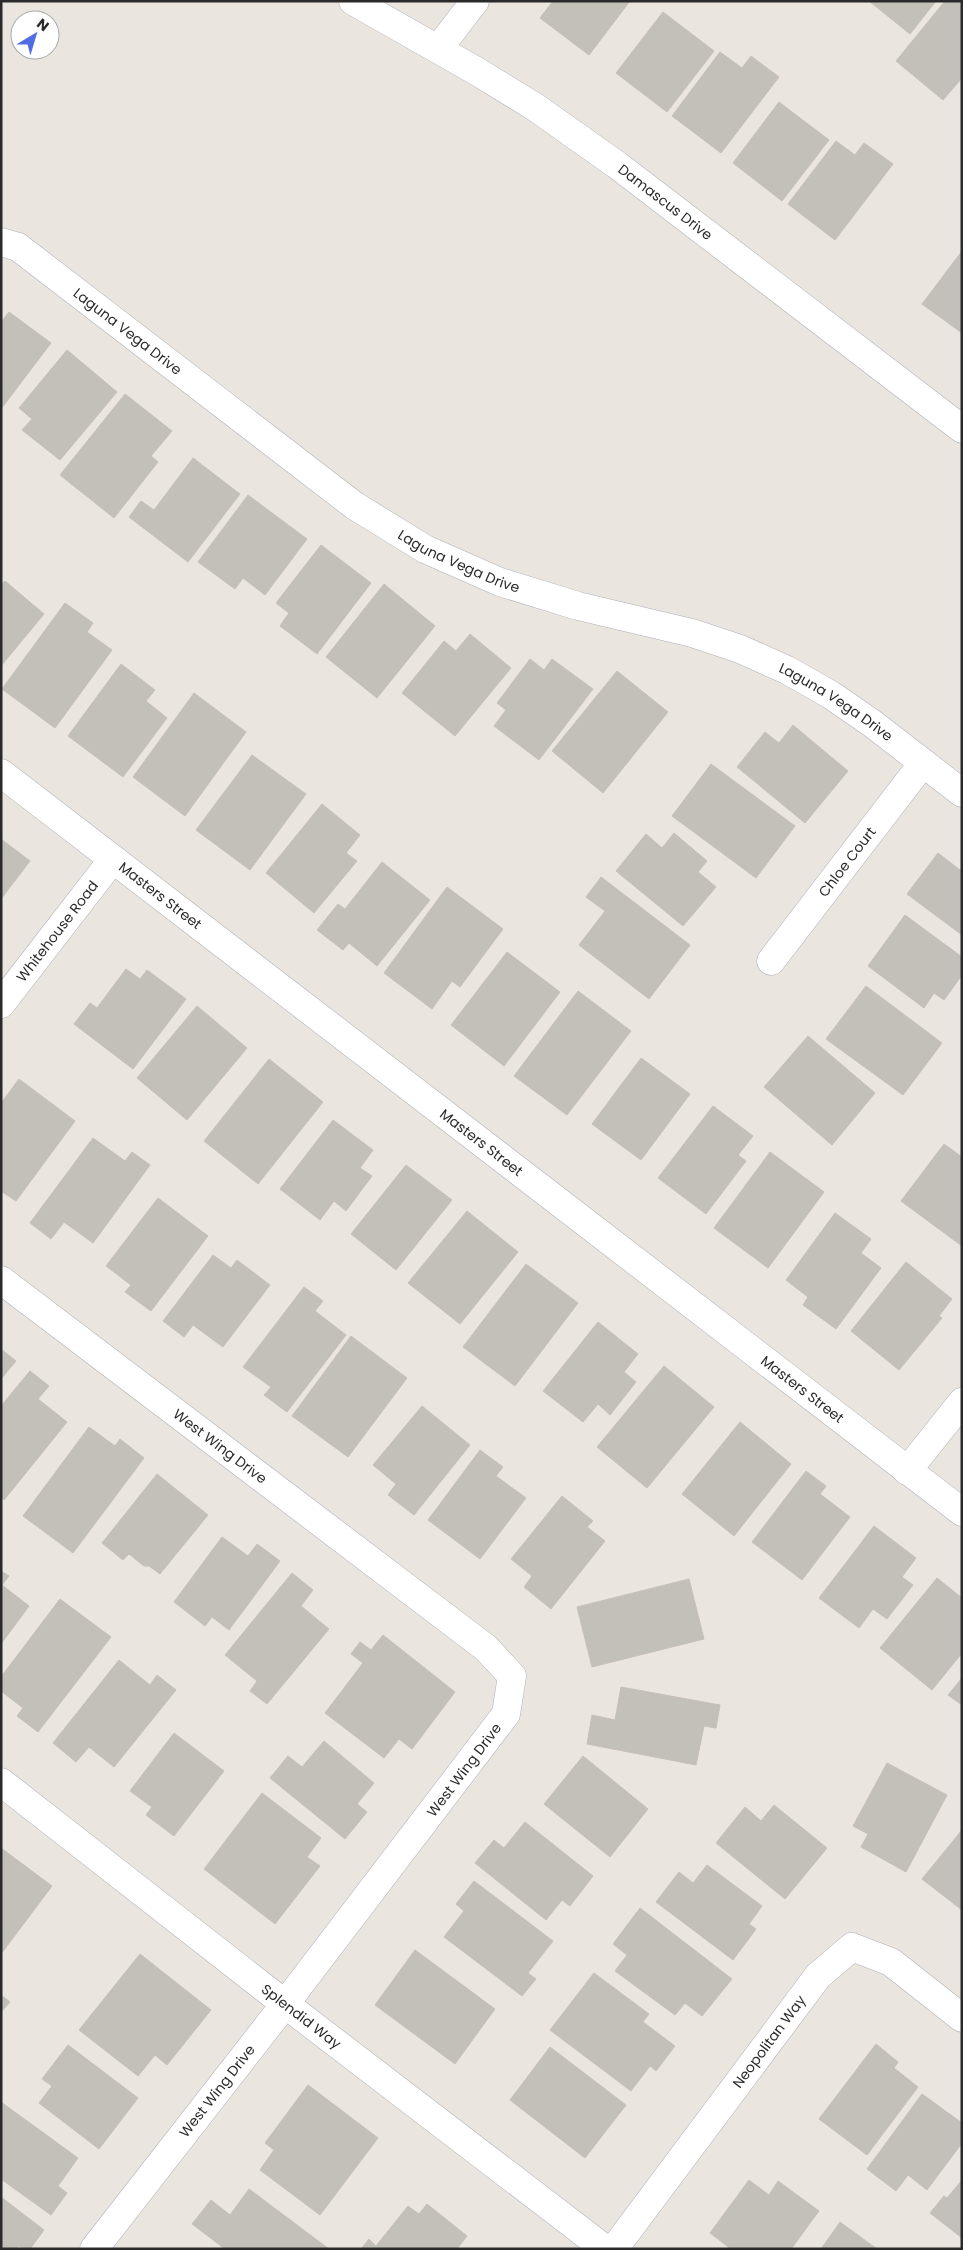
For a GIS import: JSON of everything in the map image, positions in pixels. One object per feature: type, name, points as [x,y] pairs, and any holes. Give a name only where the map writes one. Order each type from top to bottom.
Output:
[{"type":"street","name":"Damascus Drive","points":[[353,1],[535,107],[610,160],[962,429]]},
{"type":"street","points":[[438,49],[474,1]]},
{"type":"street","name":"Laguna Vega Drive","points":[[1,242],[18,247],[355,506],[425,549],[500,582],[578,606],[692,633],[740,650],[787,670],[831,695],[962,793]]},
{"type":"street","name":"Chloe Court","points":[[771,961],[923,763]]},
{"type":"street","name":"Masters Street","points":[[1,772],[962,1512]]},
{"type":"street","name":"Whitehouse Road","points":[[1,1004],[113,858]]},
{"type":"street","name":"West Wing Drive","points":[[1,1280],[486,1648],[512,1676],[506,1714],[285,2004],[94,2249]]},
{"type":"street","points":[[908,1471],[962,1402]]},
{"type":"street","name":"Splendid Way","points":[[1,1782],[285,2004],[605,2249]]},
{"type":"street","name":"Neopolitan Way","points":[[614,2249],[818,1976],[852,1947],[891,1962],[962,2018]]},
{"type":"building","points":[[553,1],[630,1],[589,55],[540,18]]},
{"type":"building","points":[[869,1],[936,1],[910,34]]},
{"type":"building","points":[[945,1],[962,1],[962,78],[943,100],[896,61]]},
{"type":"building","points":[[663,12],[714,51],[667,112],[616,73]]},
{"type":"building","points":[[720,52],[742,68],[751,56],[779,77],[721,153],[672,116]]},
{"type":"building","points":[[779,102],[829,140],[782,201],[733,163]]},
{"type":"building","points":[[836,141],[855,155],[864,143],[893,164],[835,240],[788,204]]},
{"type":"building","points":[[962,251],[962,333],[922,304]]},
{"type":"building","points":[[9,312],[51,343],[1,409],[1,322]]},
{"type":"building","points":[[67,350],[117,392],[60,460],[22,430],[32,419],[19,408]]},
{"type":"building","points":[[125,394],[172,431],[151,456],[158,462],[114,518],[60,475]]},
{"type":"building","points":[[193,458],[240,494],[188,562],[129,517],[141,501],[154,510]]},
{"type":"building","points":[[248,495],[307,539],[265,595],[243,578],[235,589],[198,562]]},
{"type":"building","points":[[321,545],[371,583],[317,654],[280,626],[289,613],[276,603]]},
{"type":"building","points":[[5,581],[44,614],[1,666],[1,585]]},
{"type":"building","points":[[384,584],[435,626],[377,698],[326,657]]},
{"type":"building","points":[[65,603],[93,623],[87,632],[112,650],[55,728],[2,689]]},
{"type":"building","points":[[470,634],[511,668],[455,736],[402,693],[444,641],[456,651]]},
{"type":"building","points":[[530,659],[544,670],[552,659],[593,689],[539,760],[494,726],[506,710],[497,703]]},
{"type":"building","points":[[121,664],[155,690],[146,701],[167,718],[123,777],[68,736]]},
{"type":"building","points":[[617,671],[668,712],[603,793],[552,751]]},
{"type":"building","points":[[194,693],[246,732],[185,816],[133,777]]},
{"type":"building","points":[[793,725],[848,771],[805,823],[737,767],[765,732],[779,743]]},
{"type":"building","points":[[252,755],[306,794],[250,870],[196,830]]},
{"type":"building","points":[[711,764],[795,826],[756,878],[672,816]]},
{"type":"building","points":[[322,804],[360,835],[346,853],[357,861],[314,913],[266,873]]},
{"type":"building","points":[[674,833],[707,861],[698,872],[716,887],[683,926],[616,871],[646,834],[662,848]]},
{"type":"building","points":[[1,839],[30,861],[1,899]]},
{"type":"building","points":[[938,853],[960,870],[962,868],[962,935],[907,894]]},
{"type":"building","points":[[382,862],[430,900],[377,966],[349,943],[343,950],[317,930],[338,904],[345,909]]},
{"type":"building","points":[[601,877],[690,945],[649,999],[579,945],[605,911],[586,897]]},
{"type":"building","points":[[447,887],[503,929],[460,987],[452,981],[432,1009],[384,973]]},
{"type":"building","points":[[905,915],[962,957],[962,975],[944,1000],[934,993],[924,1008],[868,966]]},
{"type":"building","points":[[507,952],[560,992],[504,1066],[451,1025]]},
{"type":"building","points":[[126,969],[140,979],[147,970],[186,999],[133,1069],[74,1024],[90,1003],[97,1008]]},
{"type":"building","points":[[866,986],[942,1043],[903,1095],[826,1039]]},
{"type":"building","points":[[578,991],[631,1031],[567,1115],[514,1076]]},
{"type":"building","points":[[197,1006],[247,1048],[187,1120],[137,1078]]},
{"type":"building","points":[[808,1036],[875,1093],[832,1145],[764,1087]]},
{"type":"building","points":[[641,1058],[690,1094],[641,1160],[592,1124]]},
{"type":"building","points":[[269,1059],[323,1102],[258,1184],[204,1141]]},
{"type":"building","points":[[19,1079],[75,1121],[16,1201],[1,1191],[1,1103]]},
{"type":"building","points":[[713,1106],[753,1136],[738,1155],[746,1161],[706,1214],[658,1178]]},
{"type":"building","points":[[333,1120],[373,1150],[360,1168],[372,1176],[346,1211],[334,1201],[320,1220],[280,1189]]},
{"type":"building","points":[[93,1138],[125,1161],[132,1152],[150,1165],[93,1243],[64,1222],[51,1239],[30,1223]]},
{"type":"building","points":[[944,1144],[962,1157],[962,1246],[901,1201]]},
{"type":"building","points":[[770,1152],[824,1192],[768,1268],[714,1228]]},
{"type":"building","points":[[406,1165],[452,1200],[396,1270],[351,1234]]},
{"type":"building","points":[[158,1198],[208,1236],[151,1311],[125,1292],[131,1285],[106,1266]]},
{"type":"building","points":[[467,1211],[518,1252],[460,1324],[408,1283]]},
{"type":"building","points":[[835,1213],[871,1239],[861,1253],[881,1268],[836,1329],[803,1305],[808,1297],[786,1280]]},
{"type":"building","points":[[213,1255],[231,1268],[237,1260],[270,1285],[223,1347],[193,1325],[184,1337],[163,1321]]},
{"type":"building","points":[[906,1262],[952,1299],[939,1316],[942,1318],[899,1370],[851,1331]]},
{"type":"building","points":[[526,1264],[578,1303],[515,1386],[463,1347]]},
{"type":"building","points":[[304,1287],[323,1301],[315,1311],[346,1335],[287,1412],[264,1395],[271,1387],[243,1367]]},
{"type":"building","points":[[598,1322],[638,1354],[624,1372],[636,1382],[610,1415],[598,1404],[583,1422],[543,1391]]},
{"type":"building","points":[[351,1336],[407,1378],[348,1457],[292,1416]]},
{"type":"building","points":[[1,1349],[16,1361],[1,1379]]},
{"type":"building","points":[[664,1366],[714,1407],[647,1488],[597,1447]]},
{"type":"building","points":[[30,1371],[49,1386],[38,1399],[67,1422],[4,1500],[1,1497],[1,1406]]},
{"type":"building","points":[[422,1406],[470,1445],[414,1515],[388,1495],[396,1484],[373,1465]]},
{"type":"building","points":[[740,1422],[791,1464],[734,1536],[682,1494]]},
{"type":"building","points":[[89,1427],[115,1446],[120,1439],[144,1458],[73,1553],[23,1516]]},
{"type":"building","points":[[480,1450],[503,1467],[496,1476],[526,1498],[480,1559],[428,1520]]},
{"type":"building","points":[[806,1471],[826,1486],[820,1494],[850,1517],[802,1580],[752,1542]]},
{"type":"building","points":[[157,1474],[208,1515],[160,1574],[149,1566],[144,1566],[129,1554],[123,1560],[102,1543]]},
{"type":"building","points":[[562,1496],[593,1521],[587,1527],[605,1541],[551,1609],[524,1587],[532,1576],[511,1559]]},
{"type":"building","points":[[874,1526],[916,1558],[902,1577],[913,1585],[887,1619],[873,1609],[859,1628],[819,1598]]},
{"type":"building","points":[[222,1537],[248,1556],[257,1544],[280,1561],[229,1630],[212,1617],[205,1626],[174,1602]]},
{"type":"building","points":[[1,1571],[9,1576],[2,1585],[29,1606],[1,1644]]},
{"type":"building","points":[[292,1573],[313,1590],[301,1606],[329,1629],[267,1704],[250,1691],[257,1681],[225,1655]]},
{"type":"building","points":[[937,1578],[962,1598],[962,1653],[932,1690],[880,1648]]},
{"type":"building","points":[[689,1579],[704,1639],[592,1667],[577,1607]]},
{"type":"building","points":[[60,1599],[111,1637],[38,1732],[17,1716],[23,1708],[1,1691],[1,1677]]},
{"type":"building","points":[[383,1635],[455,1692],[412,1749],[399,1739],[384,1758],[325,1713],[363,1663],[351,1654],[360,1642],[371,1650]]},
{"type":"building","points":[[119,1660],[150,1685],[157,1675],[176,1690],[114,1767],[89,1747],[76,1762],[53,1743]]},
{"type":"building","points":[[962,1678],[962,1705],[948,1695]]},
{"type":"building","points":[[621,1687],[720,1705],[716,1728],[704,1726],[696,1765],[587,1744],[592,1715],[615,1720]]},
{"type":"building","points":[[174,1733],[224,1771],[174,1836],[146,1815],[152,1807],[130,1791]]},
{"type":"building","points":[[324,1741],[374,1783],[357,1804],[367,1812],[345,1839],[270,1778],[288,1756],[302,1767]]},
{"type":"building","points":[[583,1756],[648,1809],[610,1857],[544,1804]]},
{"type":"building","points":[[887,1763],[947,1795],[906,1872],[861,1847],[868,1834],[853,1826]]},
{"type":"building","points":[[262,1793],[321,1838],[307,1857],[320,1866],[275,1924],[204,1869]]},
{"type":"building","points":[[774,1805],[827,1848],[785,1899],[716,1843],[745,1807],[761,1821]]},
{"type":"building","points":[[525,1822],[593,1876],[570,1906],[562,1900],[546,1920],[475,1863],[494,1840],[504,1848]]},
{"type":"building","points":[[962,1830],[962,1910],[922,1879]]},
{"type":"building","points":[[1,1848],[52,1886],[1,1954]]},
{"type":"building","points":[[707,1865],[762,1906],[749,1924],[756,1929],[733,1960],[656,1902],[679,1872],[693,1883]]},
{"type":"building","points":[[474,1881],[553,1941],[528,1973],[536,1979],[522,1996],[444,1937],[464,1911],[456,1904]]},
{"type":"building","points":[[640,1908],[732,1979],[702,2016],[685,2003],[675,2015],[615,1971],[627,1955],[613,1944]]},
{"type":"building","points":[[415,1950],[495,2009],[455,2064],[375,2005]]},
{"type":"building","points":[[140,1954],[211,2010],[167,2065],[155,2055],[138,2076],[79,2030]]},
{"type":"building","points":[[594,1973],[649,2014],[643,2022],[675,2046],[656,2071],[650,2066],[631,2091],[550,2030]]},
{"type":"building","points":[[1,1995],[10,2002],[1,2012]]},
{"type":"building","points":[[876,2044],[898,2062],[894,2068],[918,2087],[867,2155],[819,2119]]},
{"type":"building","points":[[68,2045],[138,2098],[99,2149],[39,2103],[52,2086],[42,2079]]},
{"type":"building","points":[[550,2047],[626,2105],[585,2158],[510,2100]]},
{"type":"building","points":[[308,2085],[378,2138],[320,2215],[260,2170],[274,2150],[265,2143]]},
{"type":"building","points":[[922,2094],[962,2123],[962,2143],[927,2190],[908,2175],[896,2191],[867,2169]]},
{"type":"building","points":[[1,2102],[78,2158],[58,2186],[67,2193],[51,2215],[1,2179]]},
{"type":"building","points":[[749,2180],[769,2195],[778,2181],[819,2211],[791,2249],[731,2249],[710,2233]]},
{"type":"building","points":[[962,2180],[962,2238],[930,2213],[944,2196],[947,2198]]},
{"type":"building","points":[[249,2189],[329,2249],[225,2249],[192,2224],[211,2200],[230,2215]]},
{"type":"building","points":[[1,2197],[44,2230],[30,2249],[23,2249],[19,2246],[17,2249],[1,2249]]},
{"type":"building","points":[[427,2204],[467,2236],[457,2249],[361,2249],[369,2239],[376,2246],[408,2206],[419,2214]]},
{"type":"building","points":[[840,2222],[877,2249],[821,2249]]}]
